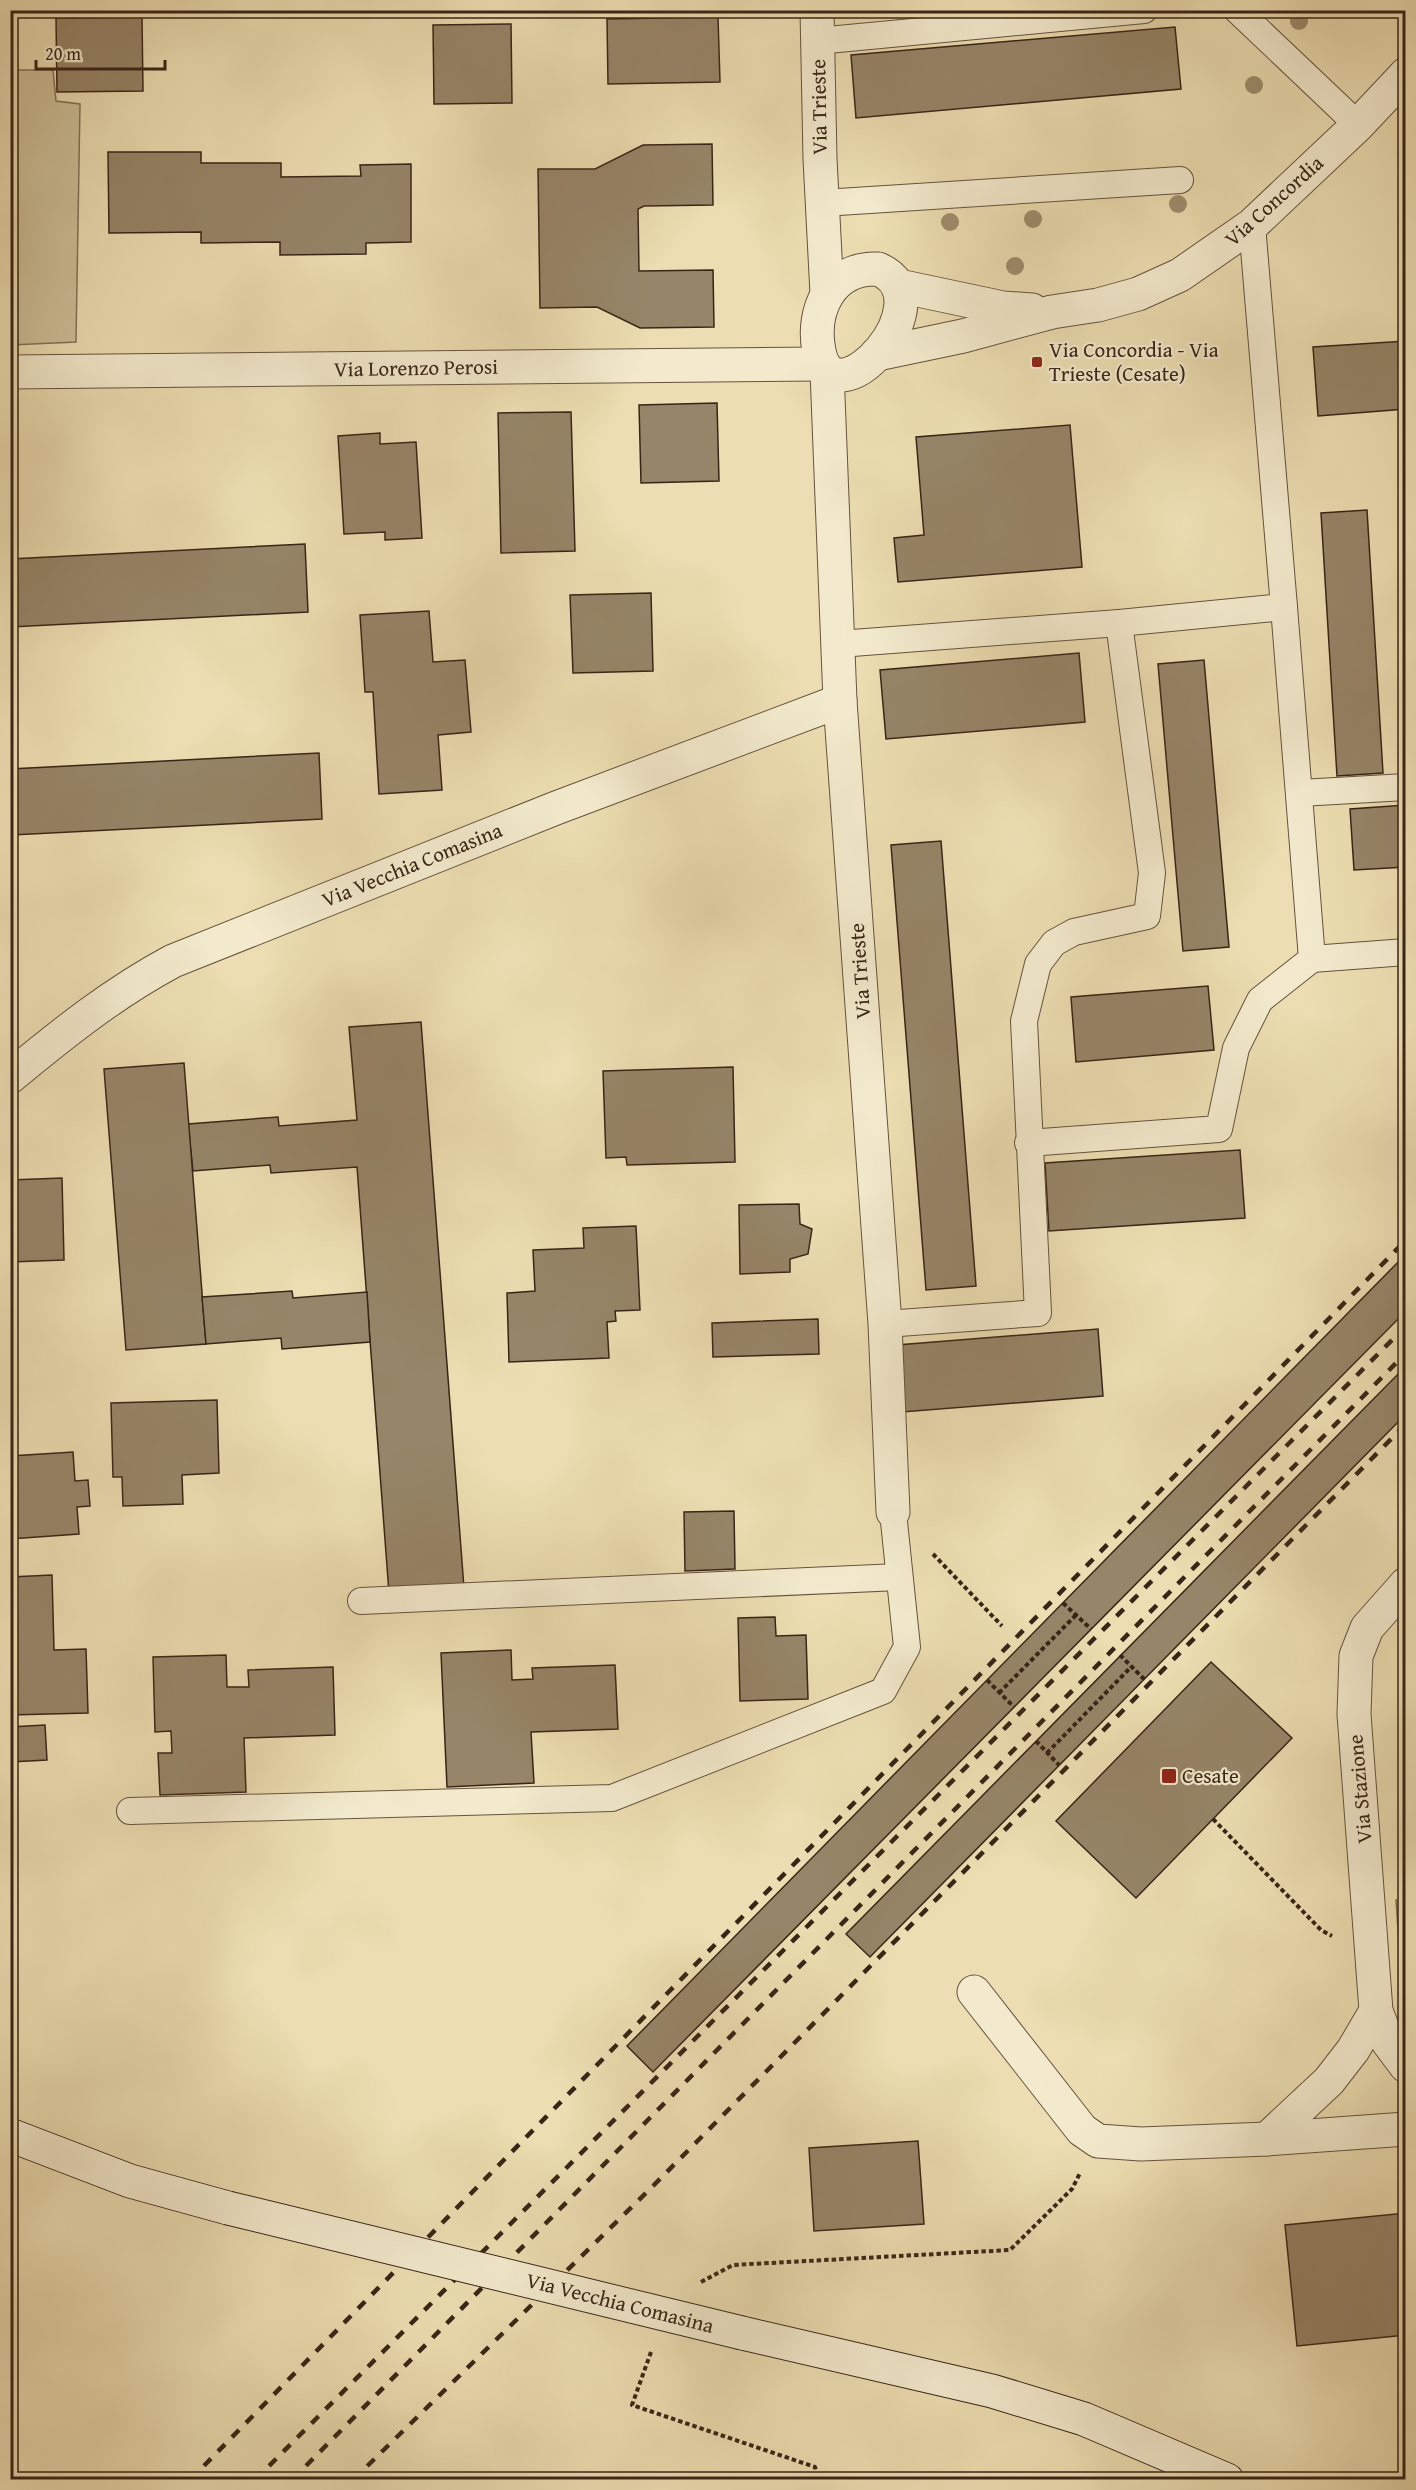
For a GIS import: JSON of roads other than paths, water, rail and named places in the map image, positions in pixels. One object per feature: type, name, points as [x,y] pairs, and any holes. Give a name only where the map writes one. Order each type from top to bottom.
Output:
[{"type":"street","name":"Via Trieste","points":[[817,26],[827,294]]},
{"type":"street","name":"Via Concordia","points":[[877,354],[963,336],[1052,312],[1098,305],[1138,294],[1170,280],[1218,250],[1252,225],[1358,125],[1406,74]]},
{"type":"street","points":[[823,203],[854,252],[869,268]]},
{"type":"street","points":[[869,268],[886,272],[899,286],[900,297],[894,329],[877,354],[865,366],[832,370],[817,325],[827,294],[845,276],[869,268]]},
{"type":"street","name":"Via Concordia","points":[[899,286],[1003,308],[1052,312]]},
{"type":"street","name":"Via Trieste","points":[[832,370],[830,429],[840,701],[885,1324],[893,1512]]},
{"type":"street","name":"Via Lorenzo Perosi","points":[[10,372],[832,370]]},
{"type":"street","name":"Via Vecchia Comasina","points":[[10,1077],[78,1020],[131,983],[173,961],[556,808],[840,701]]},
{"type":"street","name":"Via Stazione","points":[[1406,1584],[1366,1628],[1356,1656],[1354,1714],[1376,2011],[1388,2042],[1406,2066]]},
{"type":"street","points":[[974,1992],[1082,2130],[1098,2141],[1141,2144],[1267,2139],[1406,2129]]},
{"type":"street","points":[[1267,2139],[1329,2081],[1353,2050],[1376,2011]]},
{"type":"street","name":"Via Vecchia Comasina","points":[[10,2135],[130,2181],[228,2208],[742,2333],[992,2391],[1064,2413],[1185,2460],[1227,2480]]},
{"type":"lane","points":[[817,26],[1144,10]]},
{"type":"lane","points":[[1244,14],[1358,125]]},
{"type":"lane","points":[[823,203],[1180,180]]},
{"type":"lane","points":[[1252,225],[1312,959]]},
{"type":"lane","points":[[839,644],[1119,623],[1284,606]]},
{"type":"lane","points":[[885,1324],[1038,1313],[1028,1143],[1024,1021],[1038,964],[1054,943],[1074,932],[1147,916],[1152,873],[1119,623]]},
{"type":"lane","points":[[1300,793],[1406,787]]},
{"type":"lane","points":[[1028,1143],[1219,1129],[1236,1048],[1260,1000],[1312,959],[1406,952]]},
{"type":"lane","points":[[130,1810],[612,1798],[884,1691],[907,1647],[893,1512]]},
{"type":"lane","points":[[361,1601],[900,1577]]},
{"type":"railway","points":[[190,2480],[1406,1240]]},
{"type":"railway","points":[[255,2480],[1406,1326]]},
{"type":"railway","points":[[292,2480],[1406,1353]]},
{"type":"railway","points":[[353,2480],[653,2186],[1406,1424]]},
{"type":"place","name":"Via Concordia - Via Trieste (Cesate)","points":[[1037,362]]},
{"type":"place","name":"Cesate","points":[[1169,1776]]}]
